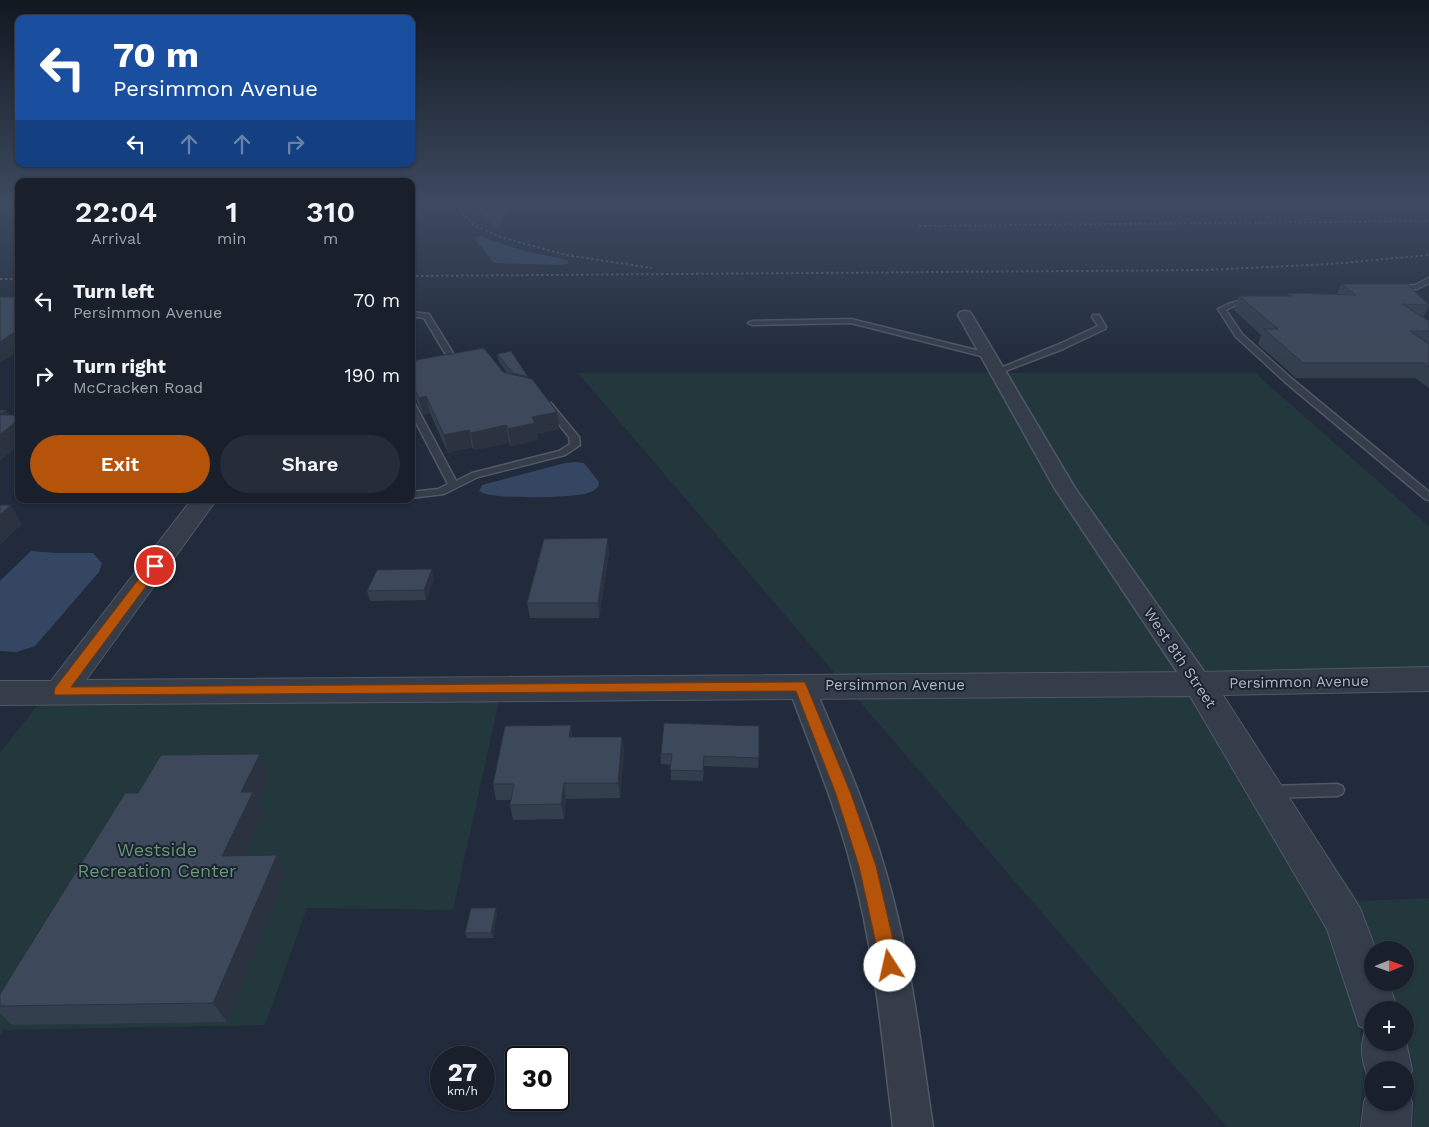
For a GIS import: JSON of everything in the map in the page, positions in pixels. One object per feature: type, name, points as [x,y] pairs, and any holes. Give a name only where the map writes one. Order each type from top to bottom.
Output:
[{"type":"street","name":"West 8th Street","points":[[965,315],[1065,490],[1199,684],[1345,922],[1372,1001]]},
{"type":"street","points":[[60,692],[202,503]]},
{"type":"street","name":"Persimmon Avenue","points":[[0,693],[1199,684],[1429,679]]},
{"type":"street","points":[[801,686],[843,794],[868,866],[887,948],[913,1127]]},
{"type":"street","points":[[1386,1127],[1387,1111]]},
{"type":"lane","points":[[1389,290],[1417,287],[1429,280]]},
{"type":"lane","points":[[1263,300],[1232,304],[1222,309],[1239,335],[1288,380],[1429,497]]},
{"type":"lane","points":[[415,315],[426,316],[452,358]]},
{"type":"lane","points":[[752,322],[852,321],[993,364],[1060,347],[1102,327],[1096,317]]},
{"type":"lane","points":[[415,495],[440,492],[475,475],[562,453],[570,449],[575,445],[574,437],[544,399]]},
{"type":"lane","points":[[415,412],[452,485]]},
{"type":"lane","points":[[1266,792],[1338,790]]},
{"type":"green space","points":[[578,373],[989,373],[1054,490],[1178,674],[837,676]]},
{"type":"green space","points":[[1008,373],[1255,373],[1429,526],[1429,670],[1208,674],[1077,489]]},
{"type":"green space","points":[[1190,694],[1324,921],[1359,1024],[1364,1071],[1359,1127],[1227,1127],[854,695]]},
{"type":"green space","name":"Westside Recreation Center","points":[[499,701],[453,910],[307,908],[265,1025],[4,1030],[0,1035],[0,753],[40,702]]},
{"type":"green space","points":[[1242,729],[1359,901],[1429,898],[1429,1127],[1413,1127],[1414,1061],[1410,1061],[1408,1051],[1414,1051],[1414,1001],[1394,1001],[1390,991],[1414,991],[1414,941],[1370,941]]},
{"type":"water","points":[[490,258],[556,258],[567,260],[569,263],[564,265],[494,263]]},
{"type":"water","points":[[575,462],[584,463],[599,482],[598,487],[589,493],[550,497],[514,497],[486,494],[479,491],[482,485]]},
{"type":"water","points":[[31,551],[93,553],[102,563],[99,572],[35,646],[17,652],[0,651],[0,581]]},
{"type":"building","points":[[1341,284],[1407,284],[1429,305],[1402,304],[1429,321],[1429,331],[1410,331],[1429,344],[1429,367],[1424,363],[1303,363],[1264,329],[1278,329],[1239,296],[1292,296],[1288,293],[1356,295]]},
{"type":"building","points":[[0,297],[15,297],[15,332],[0,342]]},
{"type":"building","points":[[484,348],[503,372],[532,379],[557,412],[532,417],[535,423],[508,429],[506,425],[471,433],[469,430],[444,435],[426,396],[419,398],[415,390],[415,360]]},
{"type":"building","points":[[511,351],[528,377],[513,373],[497,354]]},
{"type":"building","points":[[0,415],[15,415],[15,422],[0,435]]},
{"type":"building","points":[[0,505],[11,505],[0,515]]},
{"type":"building","points":[[608,538],[598,603],[527,603],[544,539]]},
{"type":"building","points":[[432,569],[424,590],[367,591],[377,570]]},
{"type":"building","points":[[664,723],[759,726],[759,758],[704,756],[703,771],[670,770],[672,754],[661,754]]},
{"type":"building","points":[[571,725],[569,737],[622,737],[618,783],[564,783],[561,804],[510,805],[514,784],[493,784],[505,726]]},
{"type":"building","points":[[260,754],[241,792],[253,792],[222,856],[277,855],[213,1003],[0,1006],[0,994],[125,793],[138,793],[161,755]]},
{"type":"building","points":[[471,908],[496,908],[491,933],[465,933]]},
{"type":"railway","points":[[583,258],[652,268]]},
{"type":"railway","points":[[415,276],[1207,270],[1331,264],[1401,258]]},
{"type":"railway","points":[[0,279],[15,279]]},
{"type":"route","points":[[155,566],[60,692],[801,686],[843,794],[868,866],[890,966]]}]
